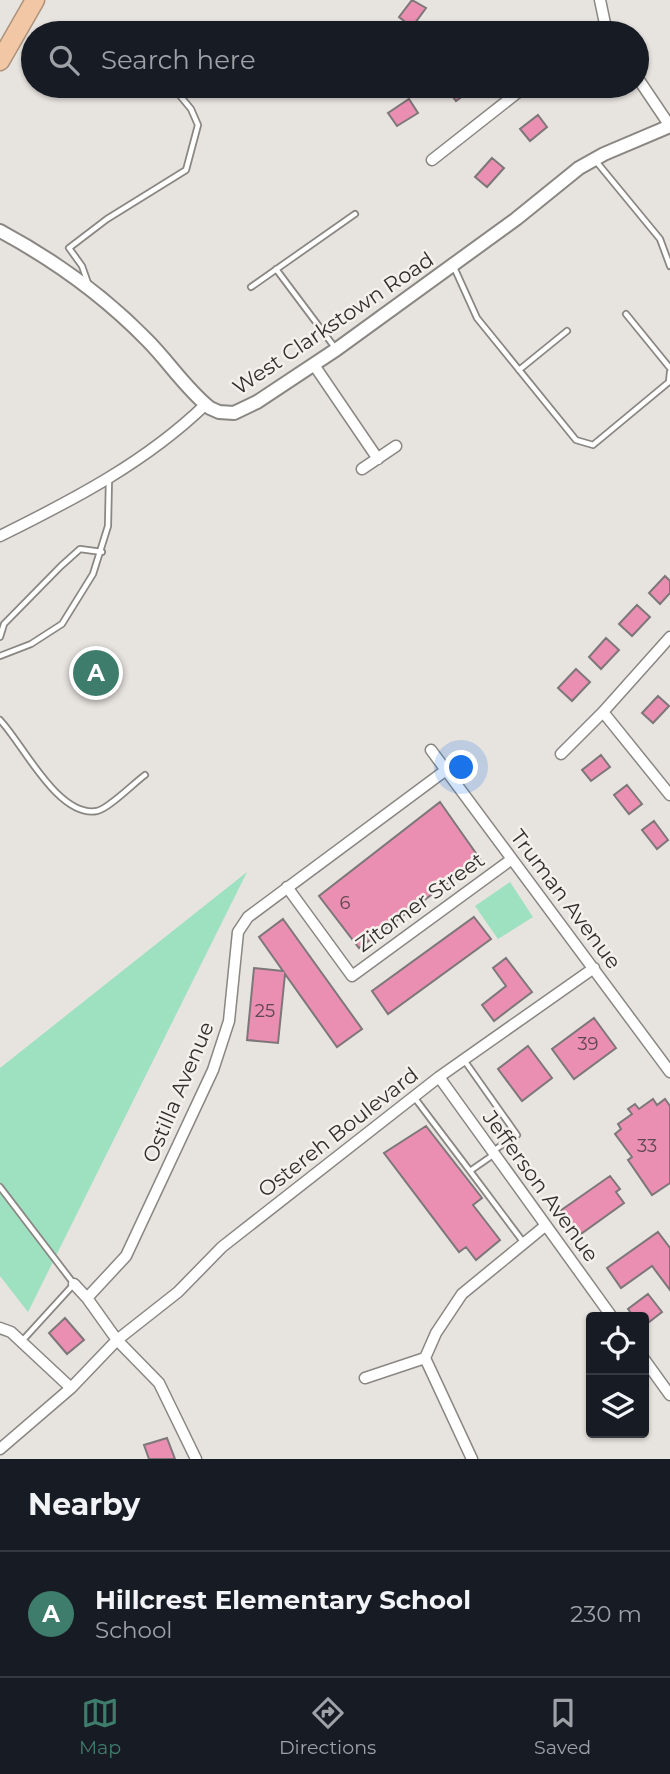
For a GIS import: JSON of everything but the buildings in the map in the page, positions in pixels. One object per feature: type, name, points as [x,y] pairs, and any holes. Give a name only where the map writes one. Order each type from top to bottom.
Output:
[{"type":"highway","points":[[23,21],[35,0]]},
{"type":"highway","points":[[0,61],[21,24]]},
{"type":"street","points":[[600,0],[604,21]]},
{"type":"street","points":[[649,95],[670,126]]},
{"type":"street","points":[[432,160],[511,98]]},
{"type":"street","name":"West Clarkstown Road","points":[[205,405],[219,412],[239,411],[337,349],[516,219],[579,168],[670,126]]},
{"type":"street","points":[[0,231],[41,255],[88,288],[150,343],[205,405],[159,445],[109,477],[0,536]]},
{"type":"street","points":[[314,365],[378,459]]},
{"type":"street","points":[[362,469],[396,446]]},
{"type":"street","points":[[561,754],[603,712],[670,636]]},
{"type":"street","points":[[603,712],[670,794]]},
{"type":"street","name":"Truman Avenue","points":[[431,750],[670,1072]]},
{"type":"street","name":"Ostilla Avenue","points":[[87,1298],[126,1256],[213,1070],[229,1021],[238,932],[248,917],[446,770]]},
{"type":"street","name":"Zitomer Street","points":[[287,887],[352,976],[512,859]]},
{"type":"street","name":"Ostereh Boulevard","points":[[0,1449],[71,1388],[117,1340],[178,1292],[222,1247],[439,1077],[594,968]]},
{"type":"street","name":"Jefferson Avenue","points":[[439,1077],[608,1312]]},
{"type":"street","points":[[365,1378],[425,1358],[436,1333],[462,1294],[545,1226]]},
{"type":"street","points":[[74,1284],[117,1340],[159,1383],[196,1459]]},
{"type":"street","points":[[0,1328],[11,1332],[71,1388]]},
{"type":"street","points":[[425,1358],[472,1459]]},
{"type":"street","points":[[649,1366],[670,1395]]},
{"type":"lane","points":[[88,288],[82,265],[69,248],[107,219],[186,170],[198,125],[191,109],[182,98]]},
{"type":"lane","points":[[595,159],[660,239],[670,266]]},
{"type":"lane","points":[[251,287],[355,214]]},
{"type":"lane","points":[[453,264],[477,318],[576,440],[593,444],[669,382],[670,370],[626,314]]},
{"type":"lane","points":[[276,269],[337,349]]},
{"type":"lane","points":[[519,370],[567,331]]},
{"type":"lane","points":[[0,656],[31,643],[62,624],[93,574],[108,526],[109,477]]},
{"type":"lane","points":[[0,637],[4,624],[80,549],[102,552]]},
{"type":"lane","points":[[0,720],[52,788],[68,804],[82,811],[99,811],[145,775]]},
{"type":"lane","points":[[464,1059],[517,1135],[470,1171]]},
{"type":"lane","points":[[414,1096],[524,1243]]},
{"type":"lane","points":[[0,1187],[74,1284],[21,1342]]},
{"type":"green space","points":[[247,872],[28,1312],[0,1276],[0,1068]]},
{"type":"green space","points":[[510,882],[533,917],[498,939],[475,906]]},
{"type":"place","name":"Hillcrest Elementary School","points":[[96,673]]}]
